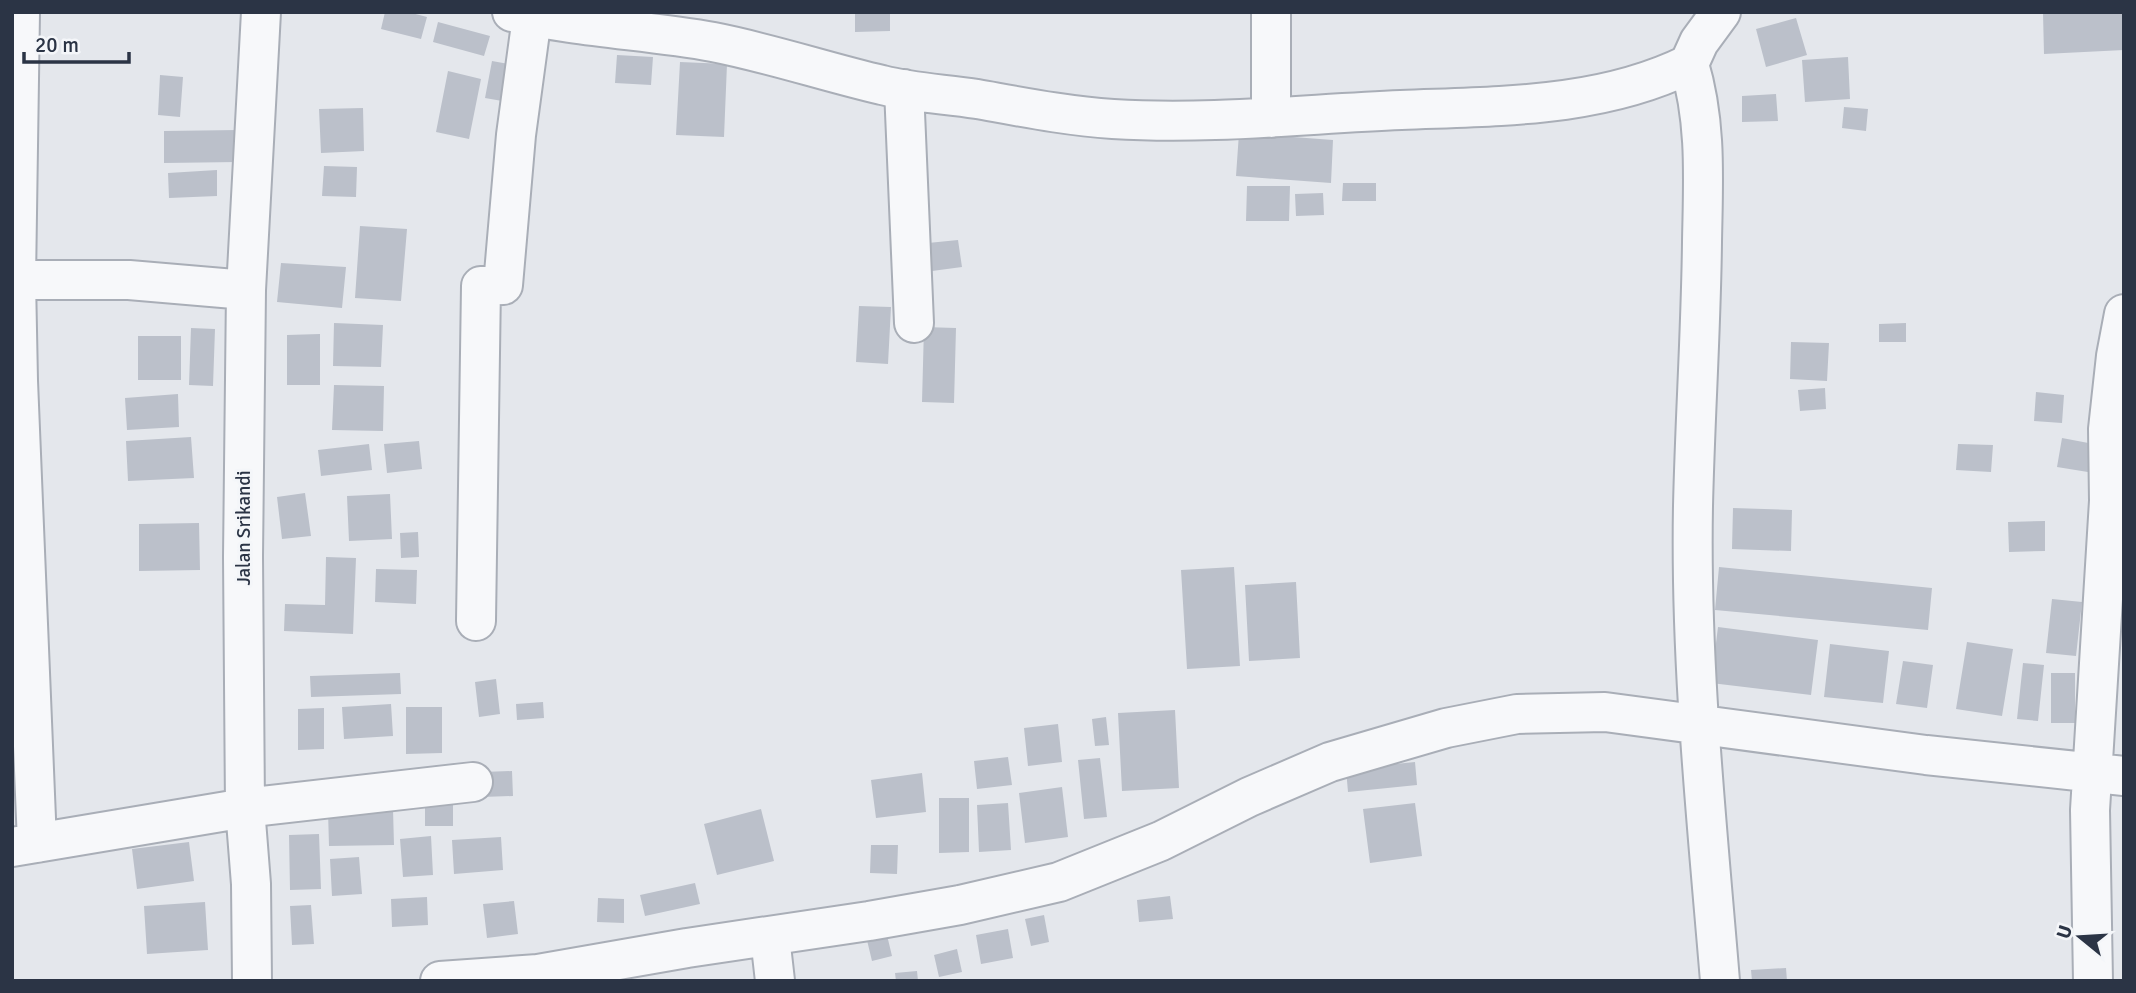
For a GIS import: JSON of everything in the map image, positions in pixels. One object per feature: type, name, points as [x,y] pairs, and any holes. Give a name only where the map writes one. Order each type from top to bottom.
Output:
[{"type":"street","points":[[20,12],[16,280],[25,845],[245,808],[473,782]]},
{"type":"street","name":"Jalan Srikandi","points":[[253,981],[245,808],[243,518],[246,290],[261,12]]},
{"type":"street","points":[[1271,12],[1272,118]]},
{"type":"street","points":[[475,621],[481,286],[503,285],[516,135],[522,15],[590,18],[722,44],[886,86],[1056,113],[1114,119],[1272,118],[1522,105],[1590,95],[1635,85],[1689,64],[1699,42],[1721,12]]},
{"type":"street","points":[[1689,64],[1697,90],[1703,140],[1700,347],[1693,508],[1698,726],[1720,981]]},
{"type":"street","points":[[904,89],[914,323]]},
{"type":"street","points":[[16,280],[129,280],[246,290]]},
{"type":"street","points":[[2093,981],[2090,864],[2108,774],[2108,429],[2116,356],[2124,314]]},
{"type":"street","points":[[440,981],[538,977],[687,948],[960,905],[1059,882],[1161,841],[1250,797],[1330,762],[1446,728],[1517,715],[1605,712],[1926,755],[2108,774]]},
{"type":"street","points":[[770,937],[775,981]]},
{"type":"building","points":[[385,12],[408,12],[427,17],[421,39],[381,29]]},
{"type":"building","points":[[855,12],[890,12],[890,31],[855,32]]},
{"type":"building","points":[[2124,12],[2124,50],[2044,54],[2043,13]]},
{"type":"building","points":[[1796,18],[1807,55],[1766,67],[1756,29]]},
{"type":"building","points":[[438,22],[490,36],[484,56],[433,42]]},
{"type":"building","points":[[617,55],[653,57],[651,85],[615,83]]},
{"type":"building","points":[[1848,57],[1850,99],[1805,102],[1802,60]]},
{"type":"building","points":[[492,61],[515,65],[508,102],[485,98]]},
{"type":"building","points":[[680,62],[727,64],[724,137],[676,135]]},
{"type":"building","points":[[448,71],[481,79],[469,139],[436,132]]},
{"type":"building","points":[[160,75],[183,77],[180,117],[158,115]]},
{"type":"building","points":[[1776,94],[1778,121],[1742,122],[1742,96]]},
{"type":"building","points":[[1844,107],[1868,109],[1866,131],[1842,128]]},
{"type":"building","points":[[363,108],[364,151],[321,153],[319,109]]},
{"type":"building","points":[[238,130],[238,162],[164,163],[164,131]]},
{"type":"building","points":[[1239,133],[1333,140],[1331,183],[1236,176]]},
{"type":"building","points":[[324,166],[357,167],[356,197],[322,196]]},
{"type":"building","points":[[217,170],[217,196],[169,198],[168,173]]},
{"type":"building","points":[[1343,183],[1376,183],[1376,201],[1342,201]]},
{"type":"building","points":[[1247,186],[1290,186],[1289,221],[1246,221]]},
{"type":"building","points":[[1323,193],[1324,215],[1296,216],[1295,194]]},
{"type":"building","points":[[360,226],[407,229],[401,301],[355,298]]},
{"type":"building","points":[[958,240],[962,267],[932,271],[928,243]]},
{"type":"building","points":[[281,263],[346,267],[342,308],[277,302]]},
{"type":"building","points":[[859,306],[891,307],[888,364],[856,362]]},
{"type":"building","points":[[334,323],[383,325],[381,367],[333,366]]},
{"type":"building","points":[[1906,323],[1906,342],[1879,342],[1879,324]]},
{"type":"building","points":[[924,327],[956,328],[954,403],[922,402]]},
{"type":"building","points":[[191,328],[215,329],[213,386],[189,385]]},
{"type":"building","points":[[320,334],[320,385],[287,385],[287,335]]},
{"type":"building","points":[[138,336],[181,336],[181,380],[138,380]]},
{"type":"building","points":[[1791,342],[1829,343],[1827,381],[1790,379]]},
{"type":"building","points":[[334,385],[384,386],[383,431],[332,430]]},
{"type":"building","points":[[1825,388],[1826,409],[1800,411],[1798,390]]},
{"type":"building","points":[[2036,392],[2064,395],[2062,423],[2034,421]]},
{"type":"building","points":[[178,394],[179,427],[127,430],[125,398]]},
{"type":"building","points":[[191,437],[194,478],[128,481],[126,441]]},
{"type":"building","points":[[2062,438],[2099,445],[2094,473],[2057,467]]},
{"type":"building","points":[[419,441],[422,469],[387,473],[384,444]]},
{"type":"building","points":[[369,444],[372,470],[321,476],[318,450]]},
{"type":"building","points":[[1958,444],[1993,445],[1991,472],[1956,470]]},
{"type":"building","points":[[305,493],[311,536],[282,539],[277,497]]},
{"type":"building","points":[[390,494],[392,539],[349,541],[347,496]]},
{"type":"building","points":[[1733,508],[1792,510],[1791,551],[1732,549]]},
{"type":"building","points":[[2045,521],[2045,551],[2009,552],[2008,522]]},
{"type":"building","points":[[199,523],[200,570],[139,571],[139,524]]},
{"type":"building","points":[[418,532],[419,557],[401,558],[400,533]]},
{"type":"building","points":[[326,557],[356,558],[353,634],[284,631],[285,604],[325,605]]},
{"type":"building","points":[[1234,567],[1240,666],[1187,669],[1181,570]]},
{"type":"building","points":[[1719,567],[1932,588],[1928,630],[1715,610]]},
{"type":"building","points":[[376,569],[417,570],[416,604],[375,602]]},
{"type":"building","points":[[1296,582],[1300,658],[1249,661],[1245,585]]},
{"type":"building","points":[[2052,599],[2082,602],[2076,656],[2046,653]]},
{"type":"building","points":[[1718,627],[1818,640],[1811,695],[1711,683]]},
{"type":"building","points":[[1967,642],[2013,649],[2002,716],[1956,709]]},
{"type":"building","points":[[1830,644],[1889,651],[1883,703],[1824,697]]},
{"type":"building","points":[[1903,661],[1933,665],[1927,708],[1896,704]]},
{"type":"building","points":[[2023,663],[2044,665],[2038,721],[2017,719]]},
{"type":"building","points":[[400,673],[401,694],[311,697],[310,676]]},
{"type":"building","points":[[2051,673],[2075,673],[2075,723],[2051,723]]},
{"type":"building","points":[[496,679],[500,714],[479,717],[475,682]]},
{"type":"building","points":[[543,702],[544,718],[517,720],[516,704]]},
{"type":"building","points":[[391,704],[393,736],[344,739],[342,707]]},
{"type":"building","points":[[406,707],[442,707],[442,753],[406,754]]},
{"type":"building","points":[[324,708],[324,749],[298,750],[298,709]]},
{"type":"building","points":[[1175,710],[1179,788],[1122,791],[1118,713]]},
{"type":"building","points":[[1106,717],[1109,745],[1095,746],[1092,719]]},
{"type":"building","points":[[1058,724],[1062,762],[1028,766],[1024,728]]},
{"type":"building","points":[[1008,757],[1012,785],[977,789],[974,761]]},
{"type":"building","points":[[1100,758],[1107,817],[1084,819],[1078,760]]},
{"type":"building","points":[[1415,762],[1417,785],[1348,792],[1346,769]]},
{"type":"building","points":[[512,771],[513,796],[482,797],[482,772]]},
{"type":"building","points":[[922,773],[926,812],[876,818],[871,780]]},
{"type":"building","points":[[1062,787],[1068,837],[1025,843],[1019,793]]},
{"type":"building","points":[[425,793],[453,793],[453,826],[425,826]]},
{"type":"building","points":[[939,798],[969,798],[969,852],[939,853]]},
{"type":"building","points":[[1008,803],[1011,850],[979,852],[977,805]]},
{"type":"building","points":[[1415,803],[1422,856],[1370,863],[1363,809]]},
{"type":"building","points":[[393,809],[394,845],[329,846],[328,811]]},
{"type":"building","points":[[761,809],[774,861],[717,875],[704,824]]},
{"type":"building","points":[[319,834],[321,889],[290,890],[289,835]]},
{"type":"building","points":[[431,836],[433,875],[403,877],[400,839]]},
{"type":"building","points":[[501,837],[503,870],[454,874],[452,840]]},
{"type":"building","points":[[189,842],[194,881],[137,889],[132,849]]},
{"type":"building","points":[[871,845],[898,845],[897,874],[870,873]]},
{"type":"building","points":[[359,857],[362,894],[332,896],[330,859]]},
{"type":"building","points":[[695,883],[700,904],[645,916],[640,895]]},
{"type":"building","points":[[1170,896],[1173,919],[1139,922],[1137,900]]},
{"type":"building","points":[[427,897],[428,925],[392,927],[391,899]]},
{"type":"building","points":[[598,898],[624,899],[624,923],[597,922]]},
{"type":"building","points":[[514,901],[518,934],[487,938],[483,904]]},
{"type":"building","points":[[205,902],[208,950],[147,954],[144,906]]},
{"type":"building","points":[[311,905],[314,944],[292,945],[290,906]]},
{"type":"building","points":[[1044,915],[1049,942],[1031,946],[1025,919]]},
{"type":"building","points":[[1008,929],[1013,958],[981,964],[976,935]]},
{"type":"building","points":[[886,931],[892,956],[872,961],[866,936]]},
{"type":"building","points":[[957,949],[962,972],[939,977],[934,955]]},
{"type":"building","points":[[1786,968],[1787,981],[1752,981],[1751,970]]},
{"type":"building","points":[[917,971],[918,981],[896,981],[895,973]]}]
